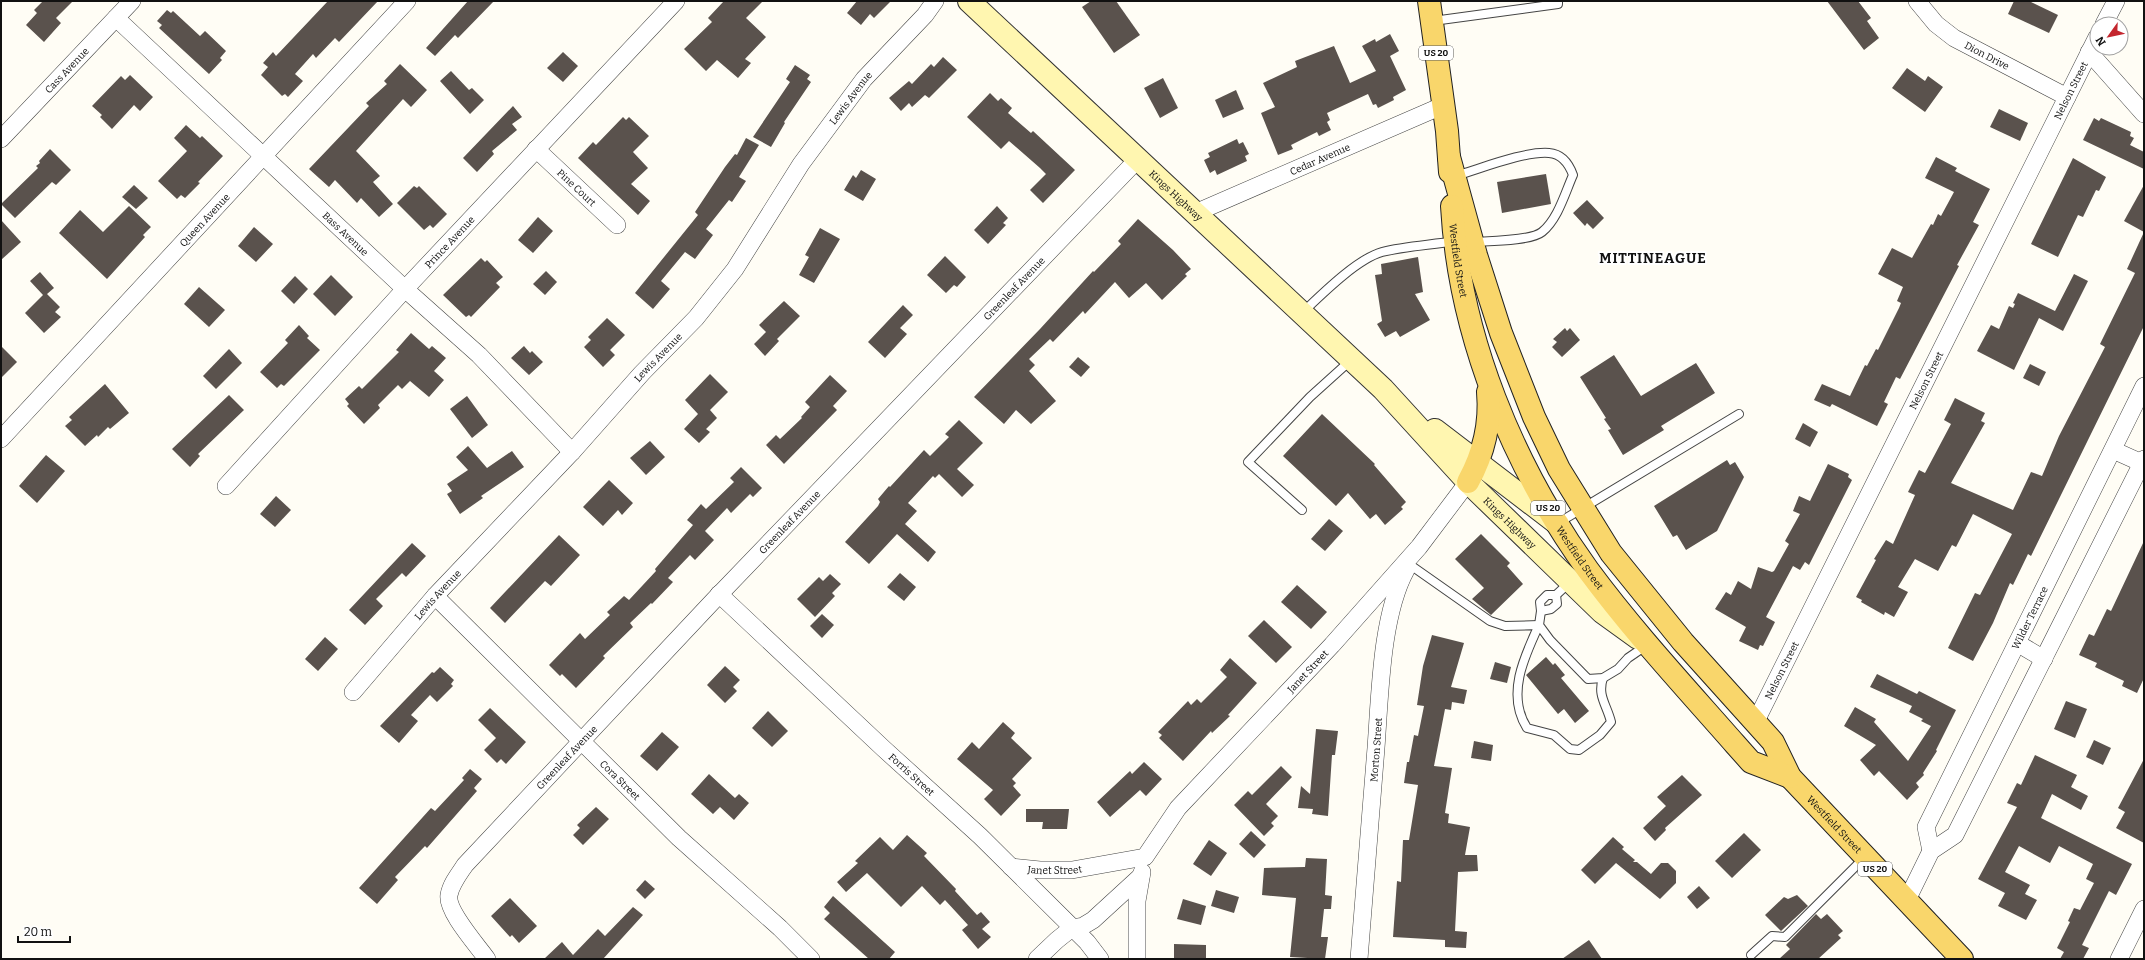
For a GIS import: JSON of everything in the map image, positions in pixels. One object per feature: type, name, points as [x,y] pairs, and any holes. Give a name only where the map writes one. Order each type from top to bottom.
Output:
[{"type":"main road","name":"Kings Highway","points":[[969,1],[1473,472],[1574,579]]},
{"type":"main road","name":"Westfield Street","points":[[1430,11],[1444,105],[1451,170],[1464,242],[1467,308],[1486,369],[1513,439],[1533,480],[1558,524],[1574,579],[1648,644],[1751,762],[1790,777]]},
{"type":"main road","name":"Westfield Street","points":[[1464,242],[1523,391],[1546,443],[1582,508],[1611,553],[1634,583],[1773,742],[1790,777],[1906,902],[1962,959]]},
{"type":"main road","points":[[1473,472],[1486,438],[1488,422],[1486,369]]},
{"type":"main road","name":"Kings Highway","points":[[1473,472],[1558,524]]},
{"type":"street","name":"Cass Avenue","points":[[1,139],[132,1]]},
{"type":"street","name":"Queen Avenue","points":[[1,439],[407,1]]},
{"type":"street","name":"Prince Avenue","points":[[226,486],[405,289],[676,1]]},
{"type":"street","name":"Lewis Avenue","points":[[353,692],[435,596],[572,452],[713,298],[735,269],[801,164],[864,79],[925,15],[935,1]]},
{"type":"street","name":"Dion Drive","points":[[1917,1],[1936,24],[1954,38],[2067,97]]},
{"type":"street","points":[[2108,16],[2116,1]]},
{"type":"street","name":"Bass Avenue","points":[[116,18],[405,289],[484,360],[572,452]]},
{"type":"street","name":"Nelson Street","points":[[1755,723],[2089,52]]},
{"type":"street","points":[[2102,56],[2144,114]]},
{"type":"street","name":"Cedar Avenue","points":[[1195,213],[1444,105]]},
{"type":"street","name":"Pine Court","points":[[536,149],[617,225]]},
{"type":"street","name":"Greenleaf Avenue","points":[[487,959],[452,908],[450,893],[454,880],[465,865],[719,594],[1138,159]]},
{"type":"street","name":"Wilder Terrace","points":[[1931,851],[1926,827],[2144,386]]},
{"type":"street","points":[[1906,902],[1931,851],[1955,835],[2143,461],[2113,450]]},
{"type":"street","name":"Janet Street","points":[[1137,959],[1137,902],[1140,876],[1145,857],[1178,808],[1332,646],[1408,563],[1473,472]]},
{"type":"street","name":"Morton Street","points":[[1359,959],[1379,712],[1388,622],[1398,585],[1408,563]]},
{"type":"street","name":"Forris Street","points":[[719,594],[884,749],[980,836],[1072,928],[1100,959]]},
{"type":"street","name":"Cora Street","points":[[435,596],[582,739],[679,838],[780,928],[811,959]]},
{"type":"street","points":[[2017,644],[2044,659]]},
{"type":"street","name":"Janet Street","points":[[1011,867],[1040,870],[1072,870],[1145,857]]},
{"type":"street","points":[[1037,959],[1072,928],[1084,926],[1093,920],[1140,876]]},
{"type":"street","points":[[2119,959],[2144,909]]},
{"type":"lane","points":[[1430,11],[1558,4],[1558,1]]},
{"type":"lane","points":[[1302,313],[1332,285],[1365,260],[1382,252],[1530,236],[1541,233],[1552,221],[1573,175],[1570,165],[1560,157],[1549,153],[1529,155],[1451,170]]},
{"type":"lane","points":[[1302,510],[1248,462],[1310,397],[1352,360]]},
{"type":"lane","points":[[1558,524],[1738,414]]},
{"type":"lane","points":[[1408,563],[1490,620],[1505,626],[1539,625]]},
{"type":"lane","points":[[1574,579],[1547,595],[1540,602],[1541,611],[1539,625],[1520,669],[1518,700],[1520,717],[1527,728],[1554,735],[1570,749],[1579,750],[1600,735],[1611,722],[1608,709],[1601,698],[1600,687],[1603,678]]},
{"type":"lane","points":[[1539,625],[1550,640],[1588,679],[1603,678],[1618,669],[1628,658],[1648,644]]},
{"type":"lane","points":[[1751,955],[1772,936],[1785,937],[1865,857]]},
{"type":"building","points":[[43,1],[73,1],[56,18],[61,23],[44,42],[26,25],[37,13],[34,10]]},
{"type":"building","points":[[328,1],[378,1],[339,42],[335,38],[316,58],[313,54],[295,74],[303,81],[288,97],[285,94],[282,96],[261,75],[268,67],[263,63],[273,52],[276,56]]},
{"type":"building","points":[[468,1],[494,1],[458,38],[455,35],[435,56],[426,48]]},
{"type":"building","points":[[724,1],[763,1],[746,18],[766,37],[745,59],[751,63],[738,78],[717,60],[706,71],[684,49],[712,22],[708,18]]},
{"type":"building","points":[[857,1],[891,1],[874,18],[870,14],[861,25],[847,13]]},
{"type":"building","points":[[1091,1],[1116,1],[1140,35],[1114,53],[1082,7]]},
{"type":"building","points":[[1827,1],[1858,1],[1871,18],[1867,21],[1879,38],[1864,50]]},
{"type":"building","points":[[2014,1],[2029,1],[2058,15],[2049,33],[2008,14]]},
{"type":"building","points":[[167,10],[171,13],[173,11],[200,36],[205,31],[226,51],[220,58],[222,60],[209,74],[159,28],[162,25],[157,21]]},
{"type":"building","points":[[1390,34],[1399,51],[1390,56],[1406,90],[1393,97],[1394,100],[1378,108],[1376,104],[1373,105],[1368,94],[1327,113],[1330,120],[1327,122],[1331,130],[1319,136],[1317,132],[1291,145],[1293,149],[1278,155],[1261,113],[1275,107],[1263,83],[1297,67],[1295,61],[1334,46],[1350,83],[1376,71],[1362,46],[1375,39],[1376,42]]},
{"type":"building","points":[[563,52],[578,66],[563,82],[547,68]]},
{"type":"building","points":[[943,57],[957,70],[929,98],[925,95],[912,107],[909,103],[901,111],[889,98],[909,81],[912,84],[931,64],[934,67]]},
{"type":"building","points":[[400,64],[427,90],[411,107],[403,99],[356,151],[380,176],[373,182],[393,204],[379,217],[361,198],[357,203],[335,180],[329,187],[309,169],[369,106],[366,103],[387,84],[384,81]]},
{"type":"building","points":[[795,65],[810,75],[807,79],[811,82],[784,122],[785,123],[771,147],[753,137],[790,82],[786,79]]},
{"type":"building","points":[[1907,68],[1925,81],[1928,76],[1943,87],[1925,112],[1892,88]]},
{"type":"building","points":[[451,71],[469,90],[472,88],[484,100],[470,114],[440,81]]},
{"type":"building","points":[[130,75],[153,97],[140,111],[134,105],[112,129],[100,117],[102,115],[92,106],[121,76],[125,80]]},
{"type":"building","points":[[1163,78],[1178,108],[1160,118],[1144,88]]},
{"type":"building","points":[[1236,90],[1244,109],[1223,118],[1215,100]]},
{"type":"building","points":[[990,93],[998,101],[1001,98],[1012,108],[1008,113],[1031,133],[1033,131],[1075,170],[1043,203],[1030,190],[1046,174],[1009,141],[1001,149],[967,117]]},
{"type":"building","points":[[513,106],[522,117],[512,124],[517,130],[492,151],[494,154],[477,172],[463,158]]},
{"type":"building","points":[[1999,109],[2028,123],[2020,141],[1990,127]]},
{"type":"building","points":[[623,117],[626,120],[629,117],[649,136],[633,152],[648,168],[631,184],[650,201],[638,215],[578,158],[593,142],[596,145]]},
{"type":"building","points":[[2094,118],[2099,121],[2101,118],[2131,132],[2130,136],[2134,138],[2130,145],[2144,152],[2144,169],[2083,140]]},
{"type":"building","points":[[186,125],[200,138],[202,136],[223,156],[185,198],[181,195],[177,199],[158,181],[187,151],[174,138]]},
{"type":"building","points":[[746,138],[759,145],[739,177],[746,181],[732,202],[729,200],[706,229],[713,235],[695,259],[685,252],[661,281],[670,289],[653,309],[635,293],[698,215],[695,212],[725,167],[735,154],[737,155]]},
{"type":"building","points":[[1237,139],[1239,144],[1243,142],[1249,154],[1245,156],[1247,161],[1217,175],[1215,170],[1210,173],[1204,160],[1210,157],[1208,153]]},
{"type":"building","points":[[50,149],[71,170],[56,185],[52,182],[15,218],[1,204],[38,168],[36,166],[40,163],[39,161]]},
{"type":"building","points":[[1936,157],[1957,168],[1955,171],[1990,189],[1973,222],[1979,225],[1957,265],[1959,266],[1900,379],[1896,377],[1884,402],[1888,404],[1877,426],[1832,404],[1830,407],[1814,400],[1822,384],[1850,396],[1865,365],[1867,366],[1876,349],[1878,350],[1901,303],[1897,301],[1903,287],[1878,274],[1892,248],[1912,258],[1931,224],[1933,225],[1938,214],[1941,216],[1954,192],[1925,178]]},
{"type":"building","points":[[2073,158],[2106,177],[2099,191],[2096,190],[2083,217],[2078,215],[2058,257],[2031,244]]},
{"type":"building","points":[[861,170],[876,179],[863,201],[844,190],[853,175],[856,178]]},
{"type":"building","points":[[1546,174],[1551,204],[1502,213],[1497,182]]},
{"type":"building","points":[[134,185],[148,198],[136,209],[122,197]]},
{"type":"building","points":[[2144,185],[2144,232],[2124,221]]},
{"type":"building","points":[[414,186],[417,188],[419,186],[447,214],[433,228],[430,225],[424,230],[397,203]]},
{"type":"building","points":[[1587,200],[1604,218],[1593,229],[1587,223],[1585,226],[1573,213]]},
{"type":"building","points":[[129,206],[151,227],[143,235],[145,237],[107,279],[59,233],[80,210],[103,232]]},
{"type":"building","points":[[997,206],[1008,218],[1003,223],[1006,225],[988,244],[974,230]]},
{"type":"building","points":[[538,217],[553,231],[533,253],[518,240]]},
{"type":"building","points":[[1138,219],[1173,250],[1191,269],[1185,274],[1187,276],[1162,300],[1146,283],[1129,298],[1115,282],[1085,314],[1083,311],[1053,342],[1050,339],[1029,359],[1035,365],[1029,371],[1056,401],[1031,424],[1016,410],[1004,424],[974,397],[1040,329],[1093,271],[1094,272],[1121,244],[1118,241]]},
{"type":"building","points":[[1,220],[21,242],[1,260]]},
{"type":"building","points":[[254,227],[273,244],[256,262],[238,246]]},
{"type":"building","points":[[820,228],[840,239],[814,283],[799,275],[809,257],[805,255]]},
{"type":"building","points":[[2144,232],[2144,326],[2031,556],[2028,554],[2013,585],[2010,583],[1993,623],[1973,661],[1948,648],[1975,593],[1980,595],[2012,534],[1973,514],[1956,547],[1952,545],[1938,571],[1915,559],[1898,587],[1908,592],[1894,617],[1885,612],[1884,615],[1861,602],[1862,600],[1856,597],[1876,560],[1874,559],[1886,540],[1893,544],[1915,495],[1908,492],[1919,470],[1925,473],[1951,424],[1944,420],[1955,398],[1985,413],[1981,421],[1985,423],[1951,483],[2013,510],[2031,472],[2042,476],[2059,436],[2105,347],[2100,344],[2135,273],[2127,269]]},
{"type":"building","points":[[945,256],[966,277],[957,287],[954,285],[946,293],[927,275]]},
{"type":"building","points":[[1418,257],[1423,292],[1415,294],[1430,320],[1400,337],[1396,331],[1385,337],[1377,324],[1382,321],[1375,275],[1382,274],[1381,264]]},
{"type":"building","points":[[481,258],[485,262],[487,260],[503,277],[496,283],[500,287],[471,317],[469,315],[466,317],[443,295]]},
{"type":"building","points":[[546,271],[557,282],[545,295],[533,284]]},
{"type":"building","points":[[40,272],[54,288],[47,294],[60,307],[55,312],[61,317],[44,333],[25,313],[43,295],[30,281]]},
{"type":"building","points":[[2074,274],[2088,281],[2063,331],[2039,318],[2014,370],[1977,351],[1991,325],[1999,329],[2009,306],[2013,308],[2015,304],[2013,303],[2018,293],[2055,311]]},
{"type":"building","points":[[331,275],[353,297],[335,316],[313,294]]},
{"type":"building","points":[[295,276],[308,289],[294,304],[281,291]]},
{"type":"building","points":[[199,287],[225,310],[209,327],[184,304]]},
{"type":"building","points":[[784,301],[800,316],[777,339],[779,341],[765,356],[754,344],[766,332],[759,325]]},
{"type":"building","points":[[903,305],[913,315],[900,328],[907,334],[885,358],[868,342]]},
{"type":"building","points":[[607,318],[625,335],[610,350],[615,355],[603,367],[584,347],[591,340],[588,337]]},
{"type":"building","points":[[299,325],[309,336],[307,338],[320,350],[284,386],[281,384],[277,388],[260,372],[288,343],[285,340]]},
{"type":"building","points":[[1565,328],[1567,331],[1570,328],[1580,340],[1562,357],[1552,347],[1557,342],[1553,339]]},
{"type":"building","points":[[411,333],[429,349],[432,346],[446,358],[434,371],[444,380],[429,397],[410,381],[402,389],[398,385],[378,405],[380,408],[364,424],[347,406],[349,404],[345,399],[359,386],[362,389],[399,352],[396,350]]},
{"type":"building","points":[[1,346],[17,362],[1,378]]},
{"type":"building","points":[[524,346],[530,353],[532,351],[543,362],[529,375],[511,358]]},
{"type":"building","points":[[229,349],[242,363],[216,389],[203,376]]},
{"type":"building","points":[[1614,355],[1641,396],[1696,363],[1715,393],[1661,426],[1664,430],[1623,455],[1608,430],[1611,429],[1604,419],[1606,418],[1580,377]]},
{"type":"building","points":[[1078,357],[1090,367],[1081,377],[1069,367]]},
{"type":"building","points":[[2030,364],[2046,372],[2039,386],[2023,378]]},
{"type":"building","points":[[710,374],[728,392],[710,410],[717,418],[706,429],[710,432],[699,443],[684,429],[698,414],[685,400]]},
{"type":"building","points":[[830,375],[847,391],[833,406],[837,410],[784,464],[766,445],[776,435],[780,439],[802,418],[801,417],[810,407],[805,402]]},
{"type":"building","points":[[105,384],[129,413],[110,429],[108,427],[98,437],[97,435],[85,446],[65,426],[72,420],[69,417]]},
{"type":"building","points":[[229,395],[244,410],[198,454],[200,456],[190,467],[172,449]]},
{"type":"building","points":[[467,396],[488,425],[472,438],[450,409]]},
{"type":"building","points":[[1322,414],[1375,464],[1374,465],[1406,502],[1401,507],[1403,509],[1385,525],[1376,514],[1370,519],[1348,493],[1336,506],[1283,456]]},
{"type":"building","points":[[959,420],[983,443],[957,469],[974,485],[962,497],[939,474],[935,478],[933,476],[908,503],[917,511],[905,524],[936,552],[928,562],[897,534],[869,564],[845,542],[878,506],[880,502],[878,499],[889,486],[890,487],[924,450],[930,456],[949,437],[945,434]]},
{"type":"building","points":[[1803,423],[1818,432],[1810,447],[1795,439]]},
{"type":"building","points":[[650,441],[665,457],[646,475],[630,458]]},
{"type":"building","points":[[468,446],[487,468],[512,451],[524,467],[481,496],[483,498],[460,514],[447,494],[452,491],[447,484],[468,470],[456,457]]},
{"type":"building","points":[[46,455],[65,471],[37,503],[19,486]]},
{"type":"building","points":[[1727,460],[1730,465],[1735,462],[1744,477],[1717,531],[1686,550],[1677,535],[1673,537],[1654,506]]},
{"type":"building","points":[[1828,464],[1849,474],[1848,477],[1852,480],[1809,565],[1805,562],[1800,570],[1793,566],[1766,617],[1775,622],[1763,646],[1760,645],[1758,650],[1739,641],[1746,627],[1715,609],[1726,592],[1731,595],[1738,581],[1751,589],[1758,567],[1772,572],[1774,571],[1789,544],[1785,541],[1800,514],[1793,511],[1799,496],[1810,501]]},
{"type":"building","points":[[741,467],[762,488],[753,497],[750,494],[731,513],[727,508],[705,531],[714,540],[695,560],[690,555],[668,578],[673,582],[652,604],[651,603],[630,623],[633,627],[603,656],[605,658],[576,688],[562,674],[560,676],[549,665],[580,633],[585,639],[610,615],[607,612],[624,596],[629,600],[656,571],[655,569],[693,525],[687,520],[701,504],[706,509],[734,482],[730,478]]},
{"type":"building","points":[[609,480],[633,503],[622,515],[618,510],[603,526],[583,507]]},
{"type":"building","points":[[276,496],[291,510],[275,527],[260,514]]},
{"type":"building","points":[[1329,519],[1343,531],[1325,551],[1311,539]]},
{"type":"building","points":[[1481,534],[1510,563],[1507,566],[1523,584],[1491,615],[1472,599],[1484,588],[1455,559]]},
{"type":"building","points":[[559,535],[580,555],[551,586],[545,581],[505,623],[490,608]]},
{"type":"building","points":[[2144,541],[2144,678],[2137,693],[2122,686],[2124,681],[2095,667],[2097,663],[2079,655],[2089,634],[2094,636],[2107,609],[2111,611]]},
{"type":"building","points":[[412,543],[426,556],[406,577],[402,573],[376,599],[383,606],[365,625],[349,610]]},
{"type":"building","points":[[900,573],[916,587],[904,601],[887,587]]},
{"type":"building","points":[[830,574],[841,584],[832,593],[835,596],[815,617],[797,599],[819,577],[823,581]]},
{"type":"building","points":[[1297,585],[1327,612],[1311,629],[1281,602]]},
{"type":"building","points":[[822,614],[834,625],[822,638],[810,626]]},
{"type":"building","points":[[1264,620],[1292,647],[1276,663],[1248,636]]},
{"type":"building","points":[[1432,635],[1464,643],[1451,687],[1467,690],[1464,704],[1452,702],[1451,710],[1445,709],[1434,766],[1452,768],[1445,813],[1449,814],[1448,823],[1470,827],[1465,855],[1477,855],[1478,871],[1458,872],[1455,931],[1467,932],[1466,948],[1445,947],[1445,940],[1393,937],[1397,881],[1401,882],[1403,840],[1409,840],[1418,785],[1404,783],[1407,762],[1409,762],[1414,735],[1418,736],[1424,706],[1417,705],[1423,666]]},
{"type":"building","points":[[325,637],[338,649],[318,671],[305,659]]},
{"type":"building","points":[[1546,657],[1553,665],[1555,663],[1565,675],[1561,678],[1589,711],[1575,723],[1564,709],[1558,714],[1526,675]]},
{"type":"building","points":[[1230,658],[1257,683],[1228,715],[1230,716],[1212,733],[1211,731],[1183,761],[1159,738],[1162,735],[1158,732],[1188,701],[1191,705],[1197,699],[1201,703],[1227,677],[1220,670]]},
{"type":"building","points":[[1495,662],[1511,667],[1507,683],[1490,679]]},
{"type":"building","points":[[725,666],[740,680],[733,687],[737,691],[725,703],[707,685]]},
{"type":"building","points":[[440,667],[454,680],[451,684],[453,686],[437,702],[430,695],[411,715],[418,721],[399,743],[380,726],[432,672],[434,673]]},
{"type":"building","points":[[1877,674],[1917,694],[1919,691],[1956,710],[1936,750],[1937,751],[1923,773],[1924,775],[1916,783],[1919,787],[1907,800],[1879,771],[1874,776],[1860,760],[1876,745],[1844,726],[1855,707],[1876,719],[1874,722],[1908,761],[1931,726],[1921,721],[1923,719],[1909,712],[1912,706],[1870,687]]},
{"type":"building","points":[[2066,701],[2087,709],[2075,738],[2054,729]]},
{"type":"building","points":[[490,708],[526,742],[506,764],[501,759],[497,763],[484,750],[496,738],[478,720]]},
{"type":"building","points":[[768,711],[788,731],[772,747],[752,728]]},
{"type":"building","points":[[1003,722],[1015,733],[1011,738],[1032,758],[1012,779],[1016,783],[1013,786],[1021,795],[1001,816],[984,799],[993,790],[957,759],[972,742],[979,749]]},
{"type":"building","points":[[1316,729],[1338,731],[1335,755],[1332,755],[1328,816],[1312,814],[1313,809],[1298,808],[1301,786],[1310,794]]},
{"type":"building","points":[[662,732],[679,747],[657,771],[640,756]]},
{"type":"building","points":[[2094,740],[2111,748],[2103,765],[2086,757]]},
{"type":"building","points":[[1474,741],[1493,745],[1491,761],[1471,758]]},
{"type":"building","points":[[2035,755],[2077,775],[2071,787],[2088,796],[2081,810],[2052,794],[2041,818],[2132,864],[2116,895],[2109,891],[2082,945],[2089,948],[2083,959],[2060,959],[2064,952],[2057,948],[2070,922],[2068,921],[2074,908],[2080,910],[2094,883],[2086,879],[2093,864],[2059,846],[2050,863],[2019,846],[2005,872],[2030,885],[2025,894],[2037,900],[2026,920],[1998,906],[2005,893],[1978,879],[2017,807],[2007,803],[2017,783],[2021,785]]},
{"type":"building","points":[[2144,759],[2144,843],[2116,828],[2125,812],[2118,808]]},
{"type":"building","points":[[1144,762],[1162,779],[1146,796],[1140,790],[1110,817],[1097,802],[1130,771],[1132,774]]},
{"type":"building","points":[[1281,766],[1292,777],[1266,804],[1278,816],[1271,823],[1274,826],[1264,836],[1234,805],[1248,791],[1252,795]]},
{"type":"building","points":[[470,769],[482,779],[474,788],[477,791],[427,848],[425,846],[395,877],[398,880],[377,904],[359,888],[431,808],[435,811],[464,780],[462,778]]},
{"type":"building","points":[[709,774],[735,798],[739,794],[749,803],[734,820],[720,807],[713,814],[691,794]]},
{"type":"building","points":[[1682,775],[1702,795],[1665,828],[1666,830],[1655,841],[1643,828],[1666,806],[1657,797]]},
{"type":"building","points":[[596,807],[609,819],[583,845],[573,835],[580,828],[577,825]]},
{"type":"building","points":[[1026,809],[1069,809],[1067,829],[1042,829],[1043,822],[1026,822]]},
{"type":"building","points":[[1251,831],[1266,845],[1254,858],[1239,844]]},
{"type":"building","points":[[1744,833],[1761,850],[1732,878],[1715,861]]},
{"type":"building","points":[[907,835],[927,853],[924,856],[956,889],[955,891],[977,915],[981,912],[990,922],[982,929],[991,937],[978,949],[962,930],[968,925],[945,900],[940,905],[922,886],[901,907],[867,873],[846,892],[837,882],[858,863],[855,861],[880,837],[893,850]]},
{"type":"building","points":[[1613,837],[1624,847],[1622,849],[1635,860],[1633,862],[1637,862],[1651,874],[1661,863],[1668,863],[1676,871],[1676,883],[1660,899],[1616,863],[1595,884],[1581,870]]},
{"type":"building","points":[[1209,840],[1227,853],[1211,876],[1193,864]]},
{"type":"building","points":[[1306,858],[1327,859],[1325,895],[1332,896],[1331,909],[1324,909],[1321,937],[1328,937],[1325,959],[1290,957],[1296,898],[1262,895],[1264,868],[1305,867]]},
{"type":"building","points":[[645,880],[655,889],[645,899],[636,890]]},
{"type":"building","points":[[1699,886],[1710,898],[1697,909],[1687,897]]},
{"type":"building","points":[[1216,890],[1239,897],[1234,913],[1211,906]]},
{"type":"building","points":[[1797,895],[1808,906],[1781,931],[1765,915],[1784,897],[1788,899]]},
{"type":"building","points":[[833,896],[895,952],[889,959],[869,959],[824,919],[830,913],[824,907]]},
{"type":"building","points":[[510,898],[537,926],[519,943],[512,935],[510,937],[491,916]]},
{"type":"building","points":[[1183,899],[1206,906],[1201,925],[1177,919]]},
{"type":"building","points":[[633,907],[643,915],[603,959],[544,959],[562,942],[573,955],[598,929],[605,936]]},
{"type":"building","points":[[1816,914],[1821,919],[1827,914],[1843,931],[1838,935],[1841,938],[1818,959],[1779,959],[1790,949],[1786,945]]},
{"type":"building","points":[[1589,940],[1602,959],[1562,959]]},
{"type":"building","points":[[1174,944],[1206,945],[1206,959],[1174,959]]},
{"type":"district","name":"MITTINEAGUE","points":[[1653,258]]}]
